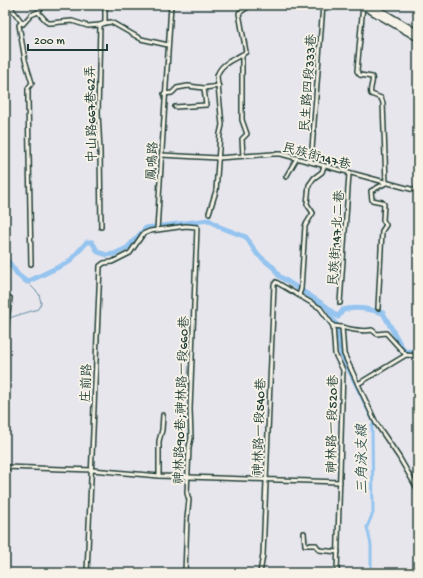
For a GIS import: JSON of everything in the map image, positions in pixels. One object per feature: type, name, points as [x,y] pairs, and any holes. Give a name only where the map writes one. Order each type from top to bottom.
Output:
[{"type":"main road","points":[[362,5],[418,38]]},
{"type":"main road","points":[[371,5],[418,32]]},
{"type":"street","points":[[9,5],[23,23]]},
{"type":"street","points":[[31,264],[28,88],[32,83],[25,60],[19,25],[23,23],[31,14],[38,12],[45,5]]},
{"type":"street","points":[[105,5],[105,23]]},
{"type":"street","name":"鳳鳴路","points":[[157,230],[164,94],[171,5]]},
{"type":"street","points":[[209,214],[216,191],[222,124],[217,76],[220,68],[230,60],[246,52],[239,13],[251,5]]},
{"type":"street","name":"民生路四段333巷","points":[[311,162],[323,5]]},
{"type":"street","points":[[362,5],[357,72],[360,75],[372,76],[371,94],[382,99],[386,183],[371,191],[372,200],[382,202],[384,204],[384,220],[386,225],[382,231],[378,308]]},
{"type":"street","points":[[38,12],[48,23],[72,21],[88,26],[111,22],[141,39],[168,45]]},
{"type":"street","name":"中山路667巷62弄","points":[[100,25],[98,113],[101,227]]},
{"type":"street","points":[[242,55],[242,120],[247,134],[242,139],[243,156]]},
{"type":"street","points":[[164,94],[172,93],[177,88],[188,86],[204,88],[219,86]]},
{"type":"street","points":[[174,107],[206,105],[204,88]]},
{"type":"street","name":"民族街147巷","points":[[161,155],[218,158],[273,154],[297,158],[349,174],[418,191]]},
{"type":"street","points":[[286,177],[297,158]]},
{"type":"street","points":[[324,166],[322,172],[314,178],[309,185],[307,204],[313,213],[306,226],[301,289],[299,295],[320,308],[333,326],[342,326],[366,332],[372,330],[377,334],[386,333],[406,355]]},
{"type":"street","name":"民族街147北二巷","points":[[340,303],[349,174]]},
{"type":"street","name":"神林路90巷;神林路一段660巷","points":[[157,230],[186,226],[197,227],[190,408],[191,438],[189,447],[187,493],[189,500],[185,573]]},
{"type":"street","name":"庄前路","points":[[87,573],[100,266],[130,253],[143,234],[157,230]]},
{"type":"street","name":"神林路一段540巷","points":[[260,573],[263,555],[274,285],[276,282],[299,295]]},
{"type":"street","points":[[5,297],[10,298],[6,330],[5,367]]},
{"type":"street","name":"神林路一段520巷","points":[[333,326],[335,354],[343,370],[344,378],[337,573]]},
{"type":"street","points":[[342,326],[344,354],[376,423],[399,457],[418,490]]},
{"type":"street","points":[[358,384],[406,355],[418,356]]},
{"type":"street","points":[[159,476],[158,441],[162,430],[163,415]]},
{"type":"street","points":[[5,467],[92,470],[159,476],[340,482]]},
{"type":"street","points":[[304,533],[305,545],[316,545],[319,550],[338,552]]},
{"type":"waterway","points":[[5,260],[8,261],[18,275],[27,282],[69,262],[87,242],[92,242],[98,252],[107,255],[114,254],[127,248],[146,228],[209,220],[220,227],[246,237],[257,254],[274,268],[279,276],[326,306],[338,317],[343,310],[353,308],[368,309],[383,313],[404,351],[418,352]]},
{"type":"waterway","points":[[9,318],[38,309],[41,303],[39,294],[27,282]]},
{"type":"waterway","name":"三角泳支線","points":[[324,305],[337,324],[340,353],[374,423],[372,426],[373,513],[367,527],[371,545],[371,573]]}]
